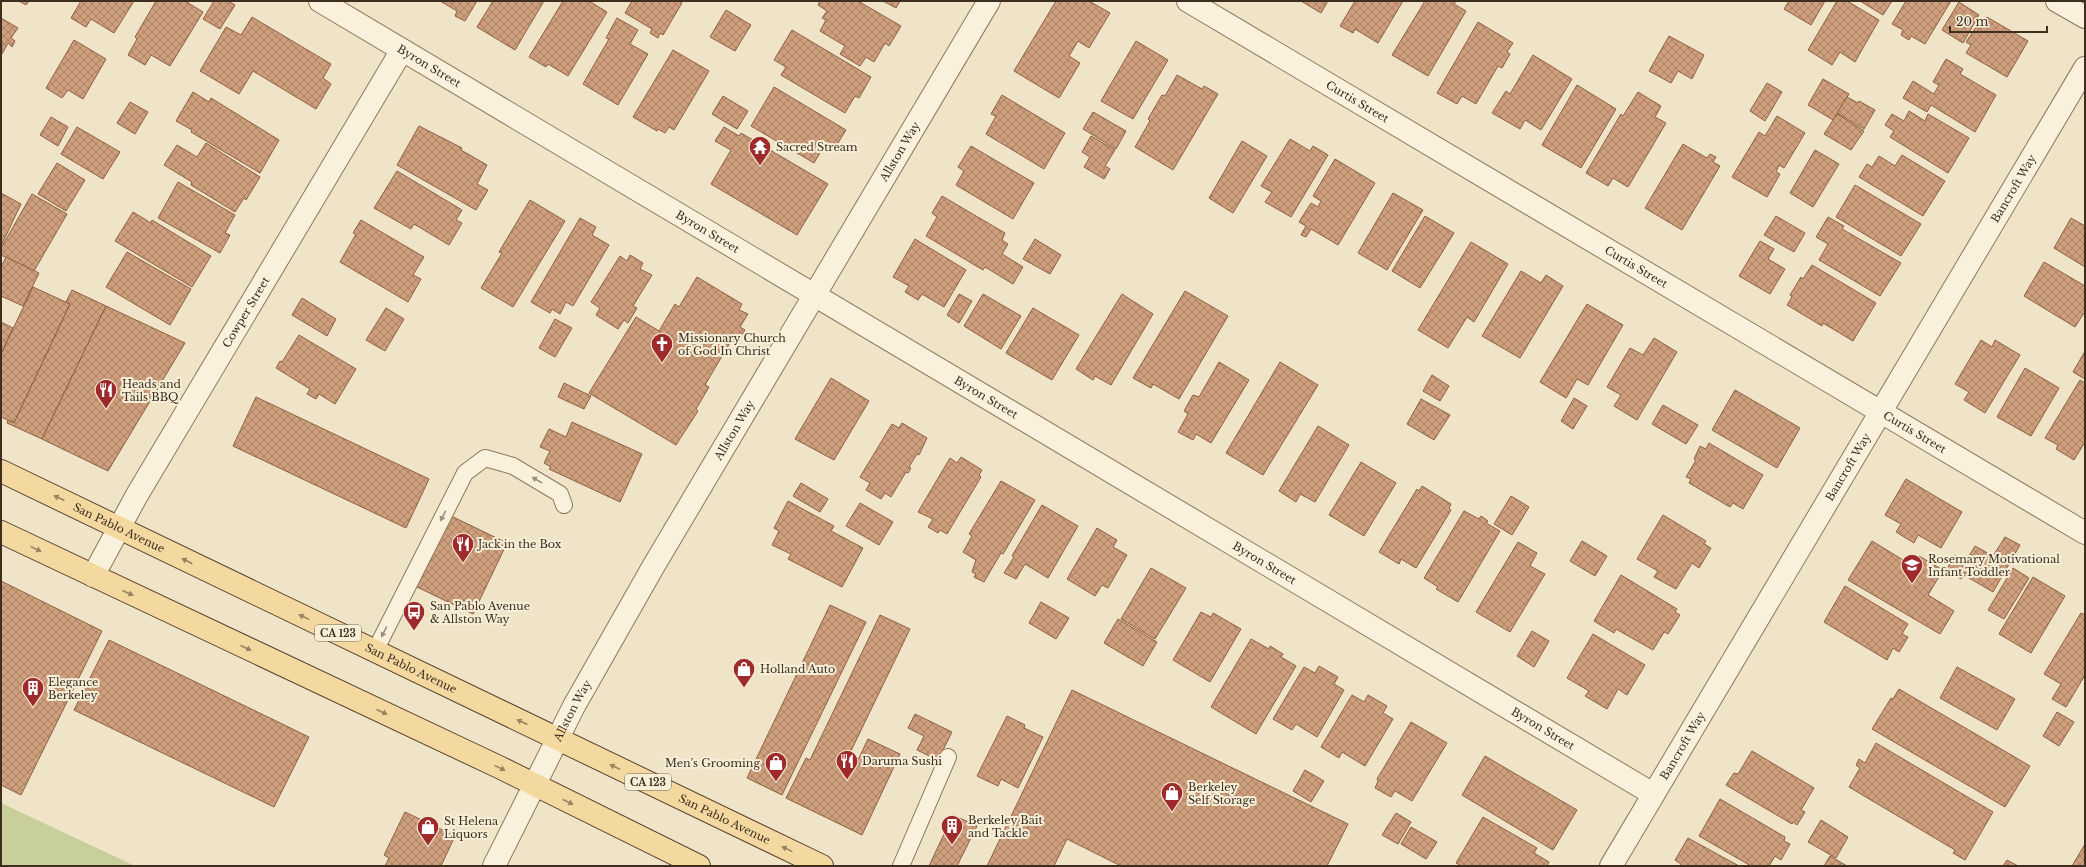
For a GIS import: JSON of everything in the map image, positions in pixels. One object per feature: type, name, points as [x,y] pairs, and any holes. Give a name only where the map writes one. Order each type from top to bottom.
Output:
[{"type":"main road","name":"San Pablo Avenue","points":[[1,471],[120,526],[375,651],[822,866]]},
{"type":"main road","points":[[1,532],[534,785],[699,866]]},
{"type":"street","name":"Byron Street","points":[[320,1],[1652,794]]},
{"type":"street","name":"Allston Way","points":[[494,866],[558,739],[653,567],[989,1]]},
{"type":"street","name":"Curtis Street","points":[[1188,1],[2085,533]]},
{"type":"street","points":[[2058,1],[2085,17]]},
{"type":"street","name":"Cowper Street","points":[[92,576],[120,526],[402,50]]},
{"type":"street","name":"Bancroft Way","points":[[1611,866],[1652,794],[1881,413],[2085,68]]},
{"type":"lane","points":[[375,651],[465,473],[485,458],[513,466],[560,494],[564,505]]},
{"type":"lane","points":[[901,866],[948,757]]},
{"type":"green space","points":[[1,803],[135,866],[1,866]]},
{"type":"building","points":[[19,1],[29,1],[26,5]]},
{"type":"building","points":[[81,1],[134,1],[114,33],[91,19],[86,27],[71,18]]},
{"type":"building","points":[[156,1],[185,1],[203,12],[170,66],[151,55],[145,65],[128,55],[137,39],[135,37]]},
{"type":"building","points":[[214,1],[228,1],[235,5],[220,29],[203,19]]},
{"type":"building","points":[[440,1],[477,1],[465,21],[455,16],[457,11]]},
{"type":"building","points":[[493,1],[544,1],[515,50],[477,27]]},
{"type":"building","points":[[563,1],[589,1],[607,12],[568,76],[548,64],[546,67],[529,57]]},
{"type":"building","points":[[632,1],[678,1],[682,3],[663,35],[660,33],[658,38],[650,33],[652,29],[625,13]]},
{"type":"building","points":[[820,1],[858,1],[901,26],[889,46],[885,43],[874,62],[866,57],[860,66],[840,54],[845,46],[820,31],[826,20],[822,18],[827,11],[818,5]]},
{"type":"building","points":[[883,1],[900,1],[896,8]]},
{"type":"building","points":[[1056,1],[1089,1],[1110,13],[1089,48],[1078,41],[1069,56],[1080,63],[1059,98],[1014,71]]},
{"type":"building","points":[[1301,1],[1328,1],[1321,13]]},
{"type":"building","points":[[1355,1],[1403,1],[1378,43],[1355,29],[1353,33],[1340,26]]},
{"type":"building","points":[[1425,1],[1456,1],[1454,4],[1466,11],[1428,76],[1392,55]]},
{"type":"building","points":[[1789,1],[1825,1],[1811,25],[1784,9]]},
{"type":"building","points":[[1837,1],[1847,1],[1879,20],[1855,62],[1840,52],[1832,65],[1808,50]]},
{"type":"building","points":[[1860,1],[1892,1],[1883,15]]},
{"type":"building","points":[[1906,1],[1951,1],[1925,44],[1911,36],[1909,40],[1901,35],[1903,30],[1892,24]]},
{"type":"building","points":[[1959,2],[1979,15],[1963,43],[1942,30]]},
{"type":"building","points":[[726,10],[751,25],[735,51],[710,37]]},
{"type":"building","points":[[252,17],[331,64],[323,78],[331,84],[316,109],[253,71],[239,94],[200,71],[226,27],[241,35]]},
{"type":"building","points":[[1987,17],[2028,41],[2007,77],[1966,53],[1971,45],[1966,42],[1976,27],[1980,29]]},
{"type":"building","points":[[1,18],[18,28],[11,38],[15,41],[12,47],[8,43],[2,54]]},
{"type":"building","points":[[617,18],[638,30],[630,44],[648,54],[618,105],[583,84],[609,39],[606,38]]},
{"type":"building","points":[[1478,22],[1513,43],[1507,52],[1510,54],[1502,68],[1498,66],[1476,104],[1462,96],[1457,104],[1437,93]]},
{"type":"building","points":[[792,30],[871,77],[859,98],[855,96],[845,113],[781,75],[786,67],[774,60]]},
{"type":"building","points":[[1669,36],[1704,55],[1692,79],[1678,71],[1671,83],[1649,71]]},
{"type":"building","points":[[74,40],[106,59],[83,99],[68,90],[62,98],[46,88]]},
{"type":"building","points":[[1136,41],[1168,60],[1133,119],[1101,101]]},
{"type":"building","points":[[673,50],[709,71],[674,130],[669,127],[665,133],[658,129],[657,131],[633,117]]},
{"type":"building","points":[[1533,55],[1572,79],[1541,130],[1525,120],[1520,129],[1492,113],[1506,91],[1510,94]]},
{"type":"building","points":[[1946,59],[1963,69],[1960,74],[1996,95],[1975,132],[1931,105],[1927,112],[1903,98],[1913,81],[1934,94],[1939,85],[1933,82]]},
{"type":"building","points":[[1177,75],[1202,89],[1204,86],[1218,94],[1173,170],[1135,147],[1150,121],[1148,119],[1162,95],[1165,96]]},
{"type":"building","points":[[1823,79],[1849,94],[1833,120],[1808,105]]},
{"type":"building","points":[[1767,83],[1782,92],[1765,121],[1750,111]]},
{"type":"building","points":[[1577,85],[1616,109],[1581,168],[1542,145]]},
{"type":"building","points":[[774,87],[846,130],[833,151],[824,146],[814,163],[751,126]]},
{"type":"building","points":[[193,92],[209,102],[211,98],[279,140],[260,173],[191,132],[192,130],[176,121]]},
{"type":"building","points":[[1638,92],[1661,106],[1655,117],[1666,123],[1628,187],[1613,178],[1608,186],[1586,173],[1621,114],[1623,116]]},
{"type":"building","points":[[1002,95],[1065,133],[1044,169],[986,134],[996,116],[991,114]]},
{"type":"building","points":[[723,96],[748,111],[737,129],[712,114]]},
{"type":"building","points":[[1847,97],[1858,103],[1859,101],[1875,110],[1864,129],[1837,113]]},
{"type":"building","points":[[130,102],[148,112],[135,134],[117,123]]},
{"type":"building","points":[[1909,111],[1925,121],[1928,114],[1969,138],[1948,173],[1890,137],[1894,131],[1885,125],[1892,114],[1904,121]]},
{"type":"building","points":[[1093,112],[1126,131],[1116,149],[1083,129]]},
{"type":"building","points":[[1837,114],[1864,131],[1851,150],[1824,134]]},
{"type":"building","points":[[1777,116],[1805,133],[1784,168],[1779,165],[1776,172],[1780,174],[1767,197],[1732,177],[1759,132],[1765,136]]},
{"type":"building","points":[[51,117],[68,127],[58,146],[40,135]]},
{"type":"building","points":[[419,126],[462,148],[461,150],[487,165],[477,184],[488,190],[476,210],[397,165]]},
{"type":"building","points":[[77,127],[120,152],[103,179],[61,154]]},
{"type":"building","name":"Sacred Stream","points":[[724,127],[739,136],[741,133],[828,184],[797,235],[711,184],[731,150],[715,141]]},
{"type":"building","points":[[1091,136],[1115,150],[1105,166],[1110,169],[1104,179],[1084,167],[1090,157],[1082,152]]},
{"type":"building","points":[[1290,139],[1310,151],[1313,146],[1328,155],[1291,217],[1265,202],[1272,192],[1261,186]]},
{"type":"building","points":[[1242,141],[1267,156],[1233,213],[1209,198]]},
{"type":"building","points":[[206,143],[260,177],[246,200],[244,198],[235,212],[191,185],[192,182],[164,165],[177,145],[197,157]]},
{"type":"building","points":[[1683,144],[1707,158],[1710,154],[1716,157],[1713,162],[1720,166],[1682,230],[1645,208]]},
{"type":"building","points":[[971,146],[1034,183],[1013,219],[956,185],[964,171],[958,167]]},
{"type":"building","points":[[1815,150],[1839,164],[1813,207],[1790,193]]},
{"type":"building","points":[[1902,155],[1945,181],[1923,216],[1859,177],[1867,164],[1872,167],[1879,156],[1895,166]]},
{"type":"building","points":[[1335,159],[1375,183],[1338,245],[1311,229],[1306,237],[1301,235],[1306,226],[1299,222],[1311,203],[1318,207],[1321,201],[1313,196]]},
{"type":"building","points":[[57,163],[85,180],[66,211],[38,194]]},
{"type":"building","points":[[397,171],[462,210],[456,220],[462,223],[449,245],[414,224],[411,229],[374,208]]},
{"type":"building","points":[[178,182],[235,215],[225,233],[230,235],[220,253],[158,218]]},
{"type":"building","points":[[1855,185],[1921,224],[1901,256],[1836,217]]},
{"type":"building","points":[[1,193],[21,204],[1,246]]},
{"type":"building","points":[[1393,193],[1423,210],[1387,270],[1358,253]]},
{"type":"building","points":[[32,194],[67,214],[34,271],[1,255],[1,248]]},
{"type":"building","points":[[942,196],[1005,233],[1002,240],[1008,244],[1002,254],[1023,267],[1013,284],[985,267],[983,270],[926,236],[937,217],[932,213]]},
{"type":"building","points":[[530,200],[565,221],[513,307],[481,288],[502,253],[499,252]]},
{"type":"building","points":[[133,212],[151,223],[152,220],[211,256],[192,287],[115,241]]},
{"type":"building","points":[[1425,216],[1454,233],[1420,288],[1392,271]]},
{"type":"building","points":[[1776,216],[1805,233],[1794,252],[1764,235]]},
{"type":"building","points":[[1828,217],[1844,226],[1842,229],[1901,263],[1880,296],[1819,260],[1828,244],[1816,237]]},
{"type":"building","points":[[580,218],[596,227],[592,235],[609,245],[573,306],[566,302],[560,314],[552,309],[550,313],[531,302]]},
{"type":"building","points":[[2071,218],[2085,226],[2085,267],[2054,248]]},
{"type":"building","points":[[361,220],[424,257],[413,275],[421,279],[408,302],[340,262],[356,234],[353,233]]},
{"type":"building","points":[[915,239],[966,270],[944,307],[922,294],[918,300],[905,292],[909,286],[893,277]]},
{"type":"building","points":[[1035,239],[1061,255],[1050,274],[1023,259]]},
{"type":"building","points":[[1760,241],[1774,249],[1768,259],[1785,269],[1770,294],[1739,276]]},
{"type":"building","points":[[1471,242],[1508,264],[1474,322],[1467,317],[1448,348],[1418,330]]},
{"type":"building","points":[[127,252],[191,289],[170,325],[106,287]]},
{"type":"building","points":[[630,255],[643,263],[640,269],[652,275],[633,306],[637,308],[628,323],[624,320],[618,329],[596,315],[600,308],[591,302],[620,256],[627,261]]},
{"type":"building","points":[[6,257],[39,273],[23,306],[1,296],[1,267]]},
{"type":"building","points":[[2044,262],[2085,286],[2085,314],[2084,313],[2075,327],[2024,296]]},
{"type":"building","points":[[1812,265],[1876,303],[1853,341],[1823,323],[1822,326],[1787,305],[1792,297],[1790,295],[1801,277],[1803,279]]},
{"type":"building","points":[[1521,271],[1541,283],[1546,275],[1563,286],[1520,358],[1482,336]]},
{"type":"building","name":"Missionary Church of God In Christ","points":[[697,277],[742,304],[739,310],[748,314],[740,327],[745,330],[736,344],[731,341],[705,385],[709,387],[696,409],[698,411],[676,445],[589,393],[636,317],[659,331],[675,304],[679,307]]},
{"type":"building","points":[[33,287],[70,304],[14,423],[1,417],[1,354]]},
{"type":"building","points":[[72,290],[106,306],[42,439],[7,423],[8,420],[14,423],[70,304],[66,302]]},
{"type":"building","points":[[1185,291],[1228,316],[1179,399],[1153,384],[1151,388],[1133,378]]},
{"type":"building","points":[[959,294],[972,301],[959,323],[947,315]]},
{"type":"building","points":[[983,294],[1021,316],[1001,349],[964,326]]},
{"type":"building","points":[[1122,294],[1153,314],[1111,385],[1095,376],[1093,380],[1076,369]]},
{"type":"building","points":[[302,298],[336,319],[327,336],[292,315]]},
{"type":"building","points":[[1587,304],[1623,325],[1588,385],[1577,379],[1566,398],[1540,382]]},
{"type":"building","points":[[106,306],[185,343],[108,471],[42,439]]},
{"type":"building","points":[[386,308],[404,319],[385,351],[366,340]]},
{"type":"building","points":[[1033,308],[1079,335],[1052,380],[1006,353]]},
{"type":"building","points":[[555,319],[572,328],[555,357],[539,348]]},
{"type":"building","points":[[1,322],[13,328],[1,354]]},
{"type":"building","points":[[299,335],[356,369],[335,404],[319,394],[316,399],[307,394],[310,389],[276,368],[280,361],[282,362]]},
{"type":"building","points":[[1654,338],[1677,352],[1637,420],[1614,406],[1621,395],[1607,387],[1630,348],[1643,355]]},
{"type":"building","points":[[1981,340],[1992,347],[1995,340],[2020,355],[1985,413],[1964,400],[1969,392],[1955,384]]},
{"type":"building","points":[[2085,351],[2085,379],[2073,372]]},
{"type":"building","points":[[1219,362],[1249,380],[1211,443],[1196,434],[1193,440],[1178,432],[1188,414],[1184,411],[1193,395],[1199,397]]},
{"type":"building","points":[[1280,362],[1318,385],[1263,475],[1226,453]]},
{"type":"building","points":[[2025,368],[2059,388],[2031,436],[1997,417]]},
{"type":"building","points":[[1432,375],[1449,386],[1440,401],[1423,391]]},
{"type":"building","points":[[831,378],[869,401],[834,460],[795,439]]},
{"type":"building","points":[[2080,380],[2085,383],[2085,442],[2074,460],[2056,449],[2058,445],[2045,438]]},
{"type":"building","points":[[564,383],[591,396],[584,409],[558,397]]},
{"type":"building","points":[[1735,390],[1800,428],[1777,468],[1712,430]]},
{"type":"building","points":[[256,397],[429,479],[406,528],[233,446]]},
{"type":"building","points":[[1574,398],[1587,406],[1573,429],[1561,421]]},
{"type":"building","points":[[1421,399],[1450,415],[1434,440],[1407,424]]},
{"type":"building","points":[[1663,405],[1698,425],[1686,444],[1652,424]]},
{"type":"building","points":[[572,422],[642,454],[620,502],[549,469],[551,467],[544,463],[550,451],[540,447],[549,429],[566,437]]},
{"type":"building","points":[[902,423],[927,438],[919,455],[917,454],[909,467],[911,468],[908,473],[906,472],[891,497],[885,493],[881,499],[866,490],[870,483],[860,477],[892,424],[899,428]]},
{"type":"building","points":[[1318,426],[1349,445],[1315,502],[1300,494],[1296,502],[1279,491]]},
{"type":"building","points":[[1709,443],[1763,475],[1743,509],[1733,503],[1730,507],[1689,483],[1691,479],[1686,477],[1696,460],[1694,459],[1700,446],[1706,449]]},
{"type":"building","points":[[961,457],[982,470],[979,475],[981,477],[947,534],[940,530],[938,533],[928,527],[933,519],[918,512],[950,458],[957,463]]},
{"type":"building","points":[[1361,462],[1396,483],[1364,536],[1329,515]]},
{"type":"building","points":[[1906,479],[1962,512],[1941,548],[1918,535],[1914,543],[1896,532],[1901,524],[1885,515]]},
{"type":"building","points":[[1001,481],[1035,500],[1003,554],[1001,553],[984,582],[974,577],[976,574],[972,572],[976,560],[963,552],[972,536],[969,534]]},
{"type":"building","points":[[801,483],[828,499],[820,512],[793,496]]},
{"type":"building","points":[[1422,486],[1451,504],[1449,508],[1451,510],[1416,568],[1401,559],[1399,564],[1379,552],[1417,489],[1419,491]]},
{"type":"building","points":[[1511,496],[1529,507],[1512,535],[1494,524]]},
{"type":"building","points":[[788,501],[834,526],[831,531],[863,548],[842,587],[788,559],[791,554],[772,545],[779,531],[774,528]]},
{"type":"building","points":[[860,503],[893,522],[879,545],[846,526]]},
{"type":"building","points":[[1042,505],[1078,526],[1048,578],[1025,564],[1016,579],[1004,573],[1014,557],[1012,556]]},
{"type":"building","points":[[1464,511],[1479,519],[1481,516],[1488,521],[1486,523],[1500,531],[1458,602],[1436,589],[1438,587],[1424,578]]},
{"type":"building","points":[[449,515],[507,543],[473,614],[415,586]]},
{"type":"building","points":[[1663,515],[1706,541],[1704,544],[1711,548],[1699,568],[1692,563],[1676,589],[1654,577],[1658,571],[1637,559]]},
{"type":"building","points":[[1097,528],[1117,540],[1113,547],[1127,555],[1108,588],[1102,585],[1095,596],[1067,579]]},
{"type":"building","points":[[2005,537],[2020,545],[1993,592],[1964,575],[1961,579],[1946,570],[1955,555],[1966,561],[1975,546],[1993,556]]},
{"type":"building","points":[[1582,541],[1607,556],[1595,576],[1570,561]]},
{"type":"building","points":[[1872,541],[1913,566],[1919,556],[1943,570],[1928,595],[1954,611],[1940,634],[1848,580]]},
{"type":"building","points":[[1518,542],[1537,553],[1530,566],[1545,574],[1510,632],[1476,612]]},
{"type":"building","points":[[1151,568],[1186,588],[1155,639],[1121,619]]},
{"type":"building","points":[[2013,568],[2029,578],[2004,619],[1988,610]]},
{"type":"building","points":[[1621,575],[1677,609],[1675,612],[1680,615],[1668,634],[1664,632],[1653,650],[1616,629],[1614,633],[1594,621]]},
{"type":"building","points":[[2033,577],[2065,596],[2031,653],[1999,634]]},
{"type":"building","name":"Elegance Berkeley","points":[[1,581],[102,631],[21,795],[1,785]]},
{"type":"building","points":[[1845,586],[1908,624],[1902,634],[1908,637],[1899,652],[1893,648],[1887,660],[1824,622]]},
{"type":"building","points":[[1041,602],[1069,618],[1056,639],[1029,623]]},
{"type":"building","points":[[830,605],[866,622],[782,795],[747,778]]},
{"type":"building","points":[[1201,612],[1211,617],[1213,613],[1241,629],[1210,682],[1173,660]]},
{"type":"building","points":[[2081,613],[2085,615],[2085,675],[2066,707],[2052,699],[2061,684],[2044,674]]},
{"type":"building","points":[[880,615],[910,629],[848,757],[857,762],[868,739],[900,754],[862,835],[786,798],[806,758],[810,760]]},
{"type":"building","points":[[1118,619],[1157,642],[1143,666],[1104,643]]},
{"type":"building","points":[[1532,631],[1549,641],[1534,667],[1517,656]]},
{"type":"building","points":[[1593,634],[1645,665],[1627,695],[1618,689],[1607,709],[1585,696],[1589,691],[1567,678]]},
{"type":"building","points":[[1251,639],[1269,649],[1270,646],[1283,654],[1281,657],[1296,666],[1256,734],[1211,707]]},
{"type":"building","points":[[109,640],[309,737],[274,807],[74,710]]},
{"type":"building","points":[[1319,666],[1338,677],[1334,684],[1344,690],[1317,737],[1296,724],[1292,730],[1273,719],[1304,667],[1315,673]]},
{"type":"building","points":[[1957,667],[2015,699],[1997,730],[1940,698]]},
{"type":"building","points":[[1899,689],[2030,766],[2005,807],[1872,729],[1891,698],[1893,699]]},
{"type":"building","points":[[1072,690],[1348,824],[1327,866],[1121,866],[1067,839],[1054,866],[987,866]]},
{"type":"building","points":[[1352,695],[1364,702],[1368,695],[1387,706],[1383,713],[1393,719],[1365,766],[1342,752],[1339,758],[1321,747]]},
{"type":"building","points":[[2057,712],[2074,722],[2059,746],[2043,736]]},
{"type":"building","points":[[915,714],[952,732],[938,760],[917,750],[924,736],[908,728]]},
{"type":"building","points":[[1007,716],[1025,725],[1024,728],[1043,737],[1018,788],[1001,779],[998,786],[977,776]]},
{"type":"building","points":[[1411,722],[1447,743],[1412,801],[1395,791],[1391,797],[1375,788],[1378,781],[1377,779]]},
{"type":"building","points":[[1876,743],[1993,812],[1965,860],[1953,853],[1955,850],[1849,787],[1860,768],[1856,765],[1859,759],[1865,763]]},
{"type":"building","points":[[1752,751],[1814,788],[1801,810],[1805,812],[1797,825],[1793,822],[1792,824],[1726,785],[1734,773],[1738,774]]},
{"type":"building","points":[[1485,756],[1577,810],[1553,850],[1462,795]]},
{"type":"building","points":[[1305,770],[1324,781],[1311,802],[1293,791]]},
{"type":"building","points":[[1720,799],[1785,837],[1784,841],[1790,844],[1781,860],[1775,856],[1769,866],[1751,866],[1699,836]]},
{"type":"building","points":[[405,812],[455,836],[441,866],[385,866],[389,858],[384,855]]},
{"type":"building","points":[[1396,813],[1411,822],[1398,844],[1382,835]]},
{"type":"building","name":"Berkeley Bait and Tackle","points":[[953,815],[977,826],[957,866],[929,866]]},
{"type":"building","points":[[1483,817],[1537,848],[1534,853],[1549,862],[1547,866],[1462,866],[1456,863]]},
{"type":"building","points":[[1821,820],[1848,837],[1836,858],[1808,842]]},
{"type":"building","points":[[1411,827],[1437,842],[1426,859],[1401,844]]},
{"type":"building","points":[[1688,838],[1739,866],[1680,866],[1681,864],[1675,860]]},
{"type":"building","points":[[2085,844],[2085,866],[2072,866]]},
{"type":"building","points":[[1830,856],[1847,866],[1824,866]]},
{"type":"building","points":[[2007,860],[2018,866],[2003,866]]},
{"type":"place","name":"Sacred Stream","points":[[760,166]]},
{"type":"place","name":"Missionary Church of God In Christ","points":[[662,364]]},
{"type":"place","name":"Heads and Tails BBQ","points":[[106,410]]},
{"type":"place","name":"Jack in the Box","points":[[463,564]]},
{"type":"place","name":"Rosemary Motivational Infant Toddler","points":[[1912,584]]},
{"type":"place","name":"San Pablo Avenue & Allston Way","points":[[414,632]]},
{"type":"place","name":"Holland Auto","points":[[744,688]]},
{"type":"place","name":"Elegance Berkeley","points":[[33,708]]},
{"type":"place","name":"Daruma Sushi","points":[[847,780]]},
{"type":"place","name":"Men’s Grooming","points":[[776,782]]},
{"type":"place","name":"Berkeley Self Storage","points":[[1172,812]]},
{"type":"place","name":"St Helena Liquors","points":[[428,846]]},
{"type":"place","name":"Berkeley Bait and Tackle","points":[[952,846]]}]
